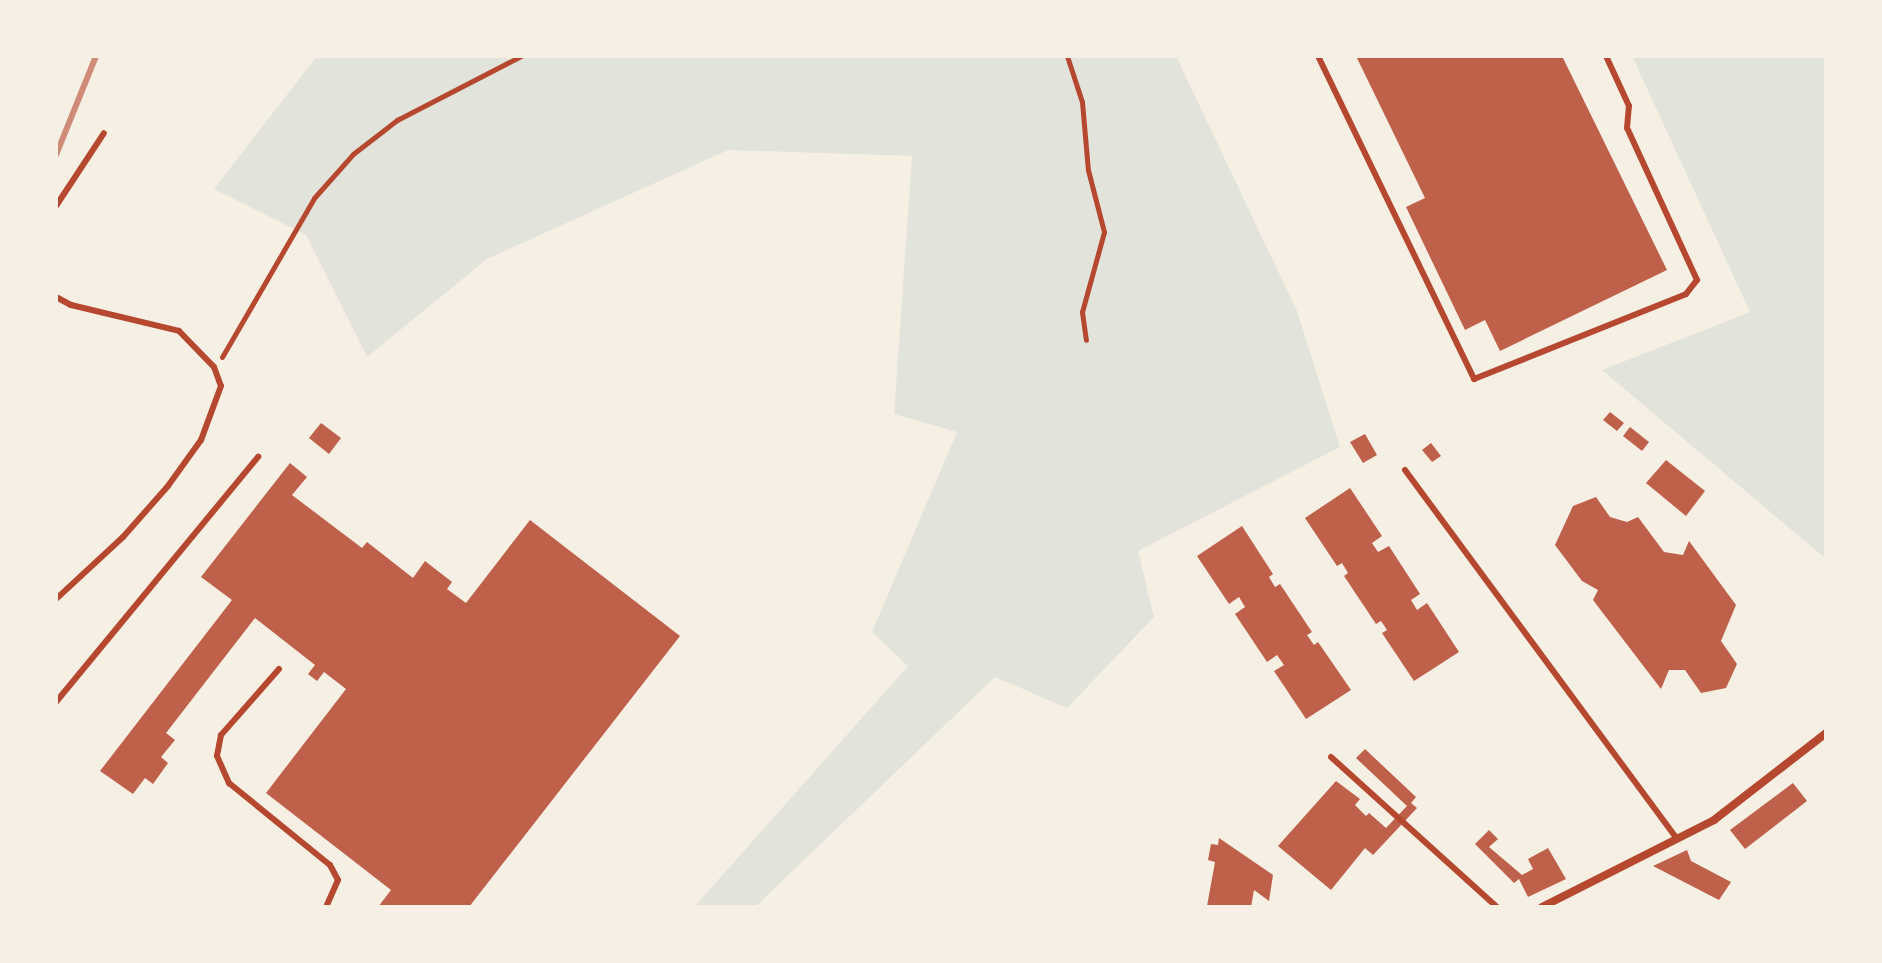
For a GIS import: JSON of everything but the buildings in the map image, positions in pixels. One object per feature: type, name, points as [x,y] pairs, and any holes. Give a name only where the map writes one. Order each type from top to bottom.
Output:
[{"type":"street","points":[[1542,907],[1714,820],[1826,733]]},
{"type":"lane","points":[[1318,56],[1474,379],[1686,294],[1697,280],[1627,128],[1629,106],[1606,56]]},
{"type":"lane","points":[[56,206],[104,133]]},
{"type":"lane","points":[[56,297],[106,315],[179,331],[214,367],[221,386],[201,440],[123,537],[56,599]]},
{"type":"lane","points":[[56,702],[258,457]]},
{"type":"lane","points":[[1405,470],[1676,838]]},
{"type":"lane","points":[[279,669],[221,735],[217,756],[229,783],[330,865],[338,880],[326,907]]},
{"type":"lane","points":[[1331,757],[1497,907]]},
{"type":"path","points":[[214,367],[235,342],[314,198],[353,154],[397,120],[521,56]]},
{"type":"path","points":[[1067,56],[1082,102],[1088,170],[1104,232],[1082,312],[1086,340]]},
{"type":"shaded area","points":[[317,56],[1176,56],[1297,311],[1340,447],[1138,551],[1154,617],[1067,708],[995,677],[755,907],[694,907],[908,666],[872,632],[957,432],[894,414],[912,156],[728,150],[487,259],[367,357],[306,235],[214,189]]},
{"type":"shaded area","points":[[1632,56],[1826,56],[1826,559],[1602,370],[1750,312]]},
{"type":"railway","points":[[56,155],[96,56]]}]
